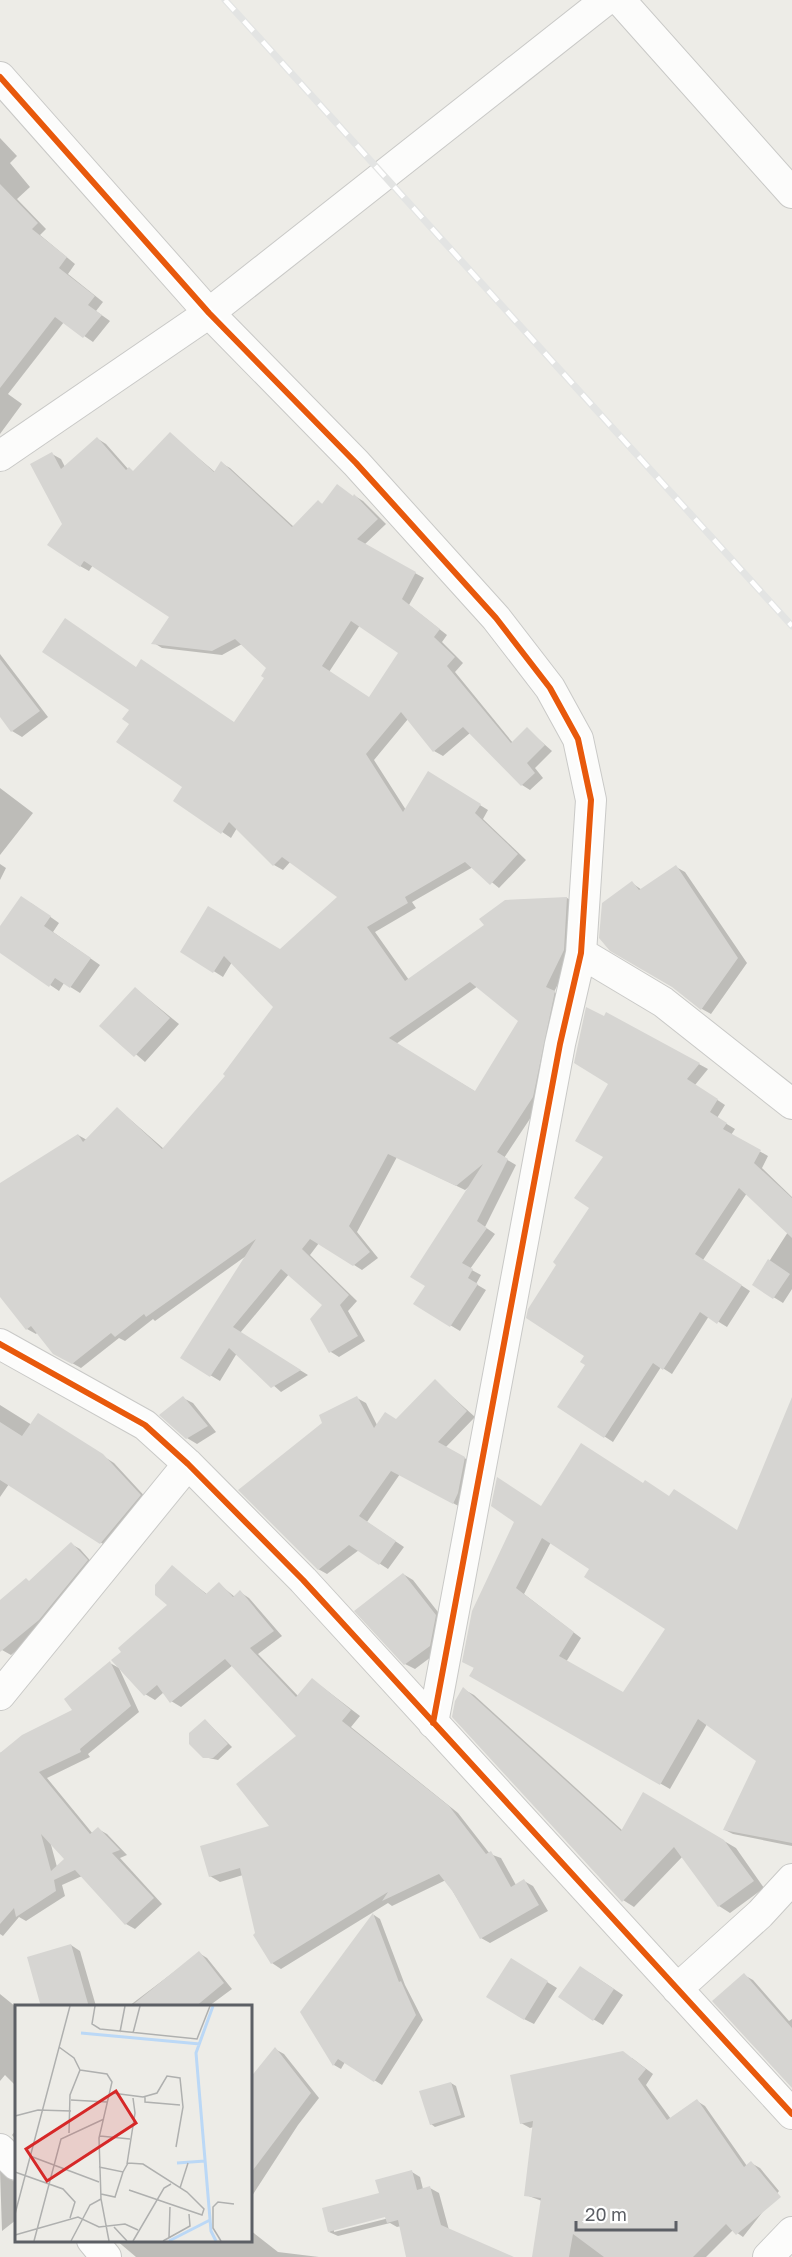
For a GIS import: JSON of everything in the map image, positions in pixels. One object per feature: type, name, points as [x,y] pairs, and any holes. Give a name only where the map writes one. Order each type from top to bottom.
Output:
[{"type":"street","points":[[0,456],[209,313],[606,0]]},
{"type":"street","points":[[620,0],[792,193]]},
{"type":"street","points":[[0,77],[209,313],[357,463],[496,618],[550,687],[579,739],[591,800],[581,953],[560,1044],[433,1723]]},
{"type":"street","points":[[581,953],[663,1002],[792,1104]]},
{"type":"street","points":[[0,1344],[145,1425],[188,1464],[303,1580],[792,2114]]},
{"type":"street","points":[[0,1695],[188,1464]]},
{"type":"street","points":[[677,1989],[760,1914],[792,1879]]},
{"type":"street","points":[[0,2149],[15,2164]]},
{"type":"street","points":[[768,2257],[792,2232]]},
{"type":"street","points":[[93,2242],[106,2257]]},
{"type":"building","points":[[0,184],[38,223],[32,229],[67,257],[59,268],[95,296],[88,305],[102,315],[83,338],[55,317],[0,388]]},
{"type":"building","points":[[170,432],[214,472],[221,461],[292,527],[318,500],[322,504],[337,484],[353,496],[354,494],[378,519],[357,539],[416,572],[402,599],[440,629],[434,637],[455,657],[447,666],[511,743],[527,727],[545,745],[527,763],[535,773],[521,786],[463,727],[433,752],[401,712],[366,754],[403,812],[428,771],[481,804],[475,813],[518,854],[490,885],[465,862],[405,897],[408,903],[367,927],[405,981],[484,925],[479,919],[505,900],[567,897],[564,950],[546,987],[555,991],[533,1097],[497,1152],[508,1159],[477,1221],[487,1228],[462,1263],[473,1269],[468,1278],[478,1284],[450,1327],[413,1304],[425,1286],[410,1277],[483,1164],[456,1186],[388,1154],[349,1226],[370,1252],[353,1266],[310,1239],[302,1249],[349,1295],[340,1305],[358,1336],[329,1353],[310,1319],[322,1305],[281,1269],[233,1327],[301,1370],[271,1388],[229,1348],[210,1377],[180,1358],[256,1239],[146,1317],[144,1314],[115,1337],[111,1333],[72,1364],[53,1354],[31,1326],[26,1330],[0,1297],[0,1183],[78,1134],[83,1142],[117,1107],[162,1149],[225,1076],[223,1074],[273,1007],[224,956],[213,973],[180,952],[208,906],[280,949],[337,897],[282,857],[273,866],[229,822],[221,834],[173,801],[182,787],[116,742],[129,724],[122,719],[129,710],[42,652],[65,618],[136,667],[141,659],[234,722],[264,678],[261,676],[266,668],[235,639],[212,651],[151,644],[169,617],[84,561],[80,567],[47,545],[62,524],[30,464],[52,452],[61,469],[97,437],[126,470],[129,467],[133,471]],"holes":[[[351,621],[398,653],[369,697],[322,666]],[[470,982],[518,1021],[475,1091],[389,1038]]]},
{"type":"building","points":[[0,659],[40,711],[11,732],[0,717]]},
{"type":"building","points":[[676,865],[738,958],[701,1010],[672,987],[610,951],[599,938],[602,903],[632,881],[639,890]]},
{"type":"building","points":[[21,896],[51,916],[44,926],[91,958],[70,988],[55,978],[49,987],[0,953],[0,926]]},
{"type":"building","points":[[135,987],[170,1018],[134,1057],[99,1026]]},
{"type":"building","points":[[586,1007],[604,1016],[606,1012],[700,1063],[687,1079],[718,1099],[710,1112],[727,1123],[723,1129],[761,1150],[754,1163],[792,1198],[792,1238],[739,1188],[695,1254],[742,1285],[717,1324],[700,1312],[663,1370],[653,1363],[604,1438],[557,1407],[585,1365],[580,1362],[584,1356],[526,1318],[528,1309],[556,1265],[553,1262],[589,1208],[574,1198],[603,1157],[575,1141],[608,1084],[574,1063]]},
{"type":"building","points":[[768,1259],[790,1274],[773,1299],[752,1285]]},
{"type":"building","points":[[435,1379],[467,1411],[438,1442],[465,1457],[458,1493],[453,1504],[391,1471],[359,1516],[396,1541],[379,1565],[349,1545],[318,1570],[238,1490],[322,1423],[319,1415],[357,1396],[374,1428],[385,1412],[396,1419]]},
{"type":"building","points":[[183,1396],[208,1426],[186,1439],[159,1415]]},
{"type":"building","points":[[792,1397],[792,1843],[723,1830],[756,1761],[698,1719],[660,1785],[469,1676],[474,1668],[462,1662],[472,1611],[514,1522],[491,1506],[497,1477],[541,1506],[581,1443],[643,1483],[645,1480],[669,1496],[674,1489],[737,1530]],"holes":[[[542,1538],[589,1569],[584,1577],[665,1629],[623,1692],[559,1656],[574,1632],[516,1588]]]},
{"type":"building","points":[[38,1413],[103,1454],[141,1495],[100,1544],[0,1480],[0,1422],[22,1436]]},
{"type":"building","points":[[71,1542],[88,1560],[39,1620],[0,1652],[0,1600],[26,1578],[29,1581]]},
{"type":"building","points":[[172,1565],[206,1594],[219,1582],[233,1597],[240,1590],[274,1631],[250,1648],[296,1697],[312,1678],[351,1710],[342,1721],[449,1806],[486,1854],[491,1851],[511,1887],[524,1879],[539,1905],[480,1939],[453,1892],[439,1874],[382,1901],[388,1892],[271,1964],[253,1935],[255,1933],[240,1868],[209,1877],[200,1846],[269,1826],[236,1784],[296,1736],[225,1659],[170,1703],[157,1685],[144,1696],[111,1660],[121,1652],[118,1648],[167,1605],[155,1595],[155,1585]]},
{"type":"building","points":[[403,1573],[436,1615],[430,1646],[404,1665],[354,1611]]},
{"type":"building","points":[[110,1661],[131,1706],[80,1749],[81,1752],[39,1772],[90,1834],[98,1827],[120,1850],[112,1853],[154,1898],[125,1925],[75,1870],[54,1880],[56,1891],[16,1917],[14,1908],[0,1924],[0,1753],[22,1735],[72,1710],[64,1699]],"holes":[[[41,1834],[64,1859],[51,1871]]]},
{"type":"building","points":[[463,1687],[621,1831],[643,1792],[724,1840],[754,1881],[718,1907],[674,1847],[622,1902],[452,1717],[455,1701]]},
{"type":"building","points":[[205,1719],[228,1744],[213,1758],[203,1758],[189,1744],[189,1733]]},
{"type":"building","points":[[373,1913],[399,1982],[401,1981],[416,2015],[374,2082],[338,2059],[333,2066],[300,2012]]},
{"type":"building","points":[[71,1944],[88,2005],[40,2005],[27,1957]]},
{"type":"building","points":[[199,1951],[224,1983],[197,2005],[132,2005]]},
{"type":"building","points":[[511,1958],[548,1981],[524,2020],[486,1997]]},
{"type":"building","points":[[580,1966],[614,1989],[593,2021],[558,1997]]},
{"type":"building","points":[[744,1973],[792,2028],[792,2088],[712,2001]]},
{"type":"building","points":[[275,2047],[311,2093],[252,2171],[252,2076]]},
{"type":"building","points":[[623,2051],[646,2069],[638,2079],[667,2120],[697,2099],[744,2167],[751,2161],[781,2197],[736,2235],[726,2224],[693,2257],[604,2257],[573,2234],[569,2257],[532,2257],[541,2198],[524,2196],[533,2121],[520,2124],[510,2075]]},
{"type":"building","points":[[451,2082],[461,2115],[430,2125],[419,2091]]},
{"type":"building","points":[[412,2170],[417,2190],[430,2186],[441,2225],[514,2257],[406,2257],[398,2220],[387,2223],[385,2217],[328,2232],[322,2208],[379,2193],[375,2180]]},
{"type":"railway","points":[[225,0],[792,626]]},
{"type":"cycle path","points":[[0,77],[209,313],[356,463],[496,618],[550,688],[578,739],[591,800],[581,953],[560,1044],[433,1723]]},
{"type":"cycle path","points":[[0,1344],[145,1425],[188,1464],[303,1580],[792,2114]]}]
